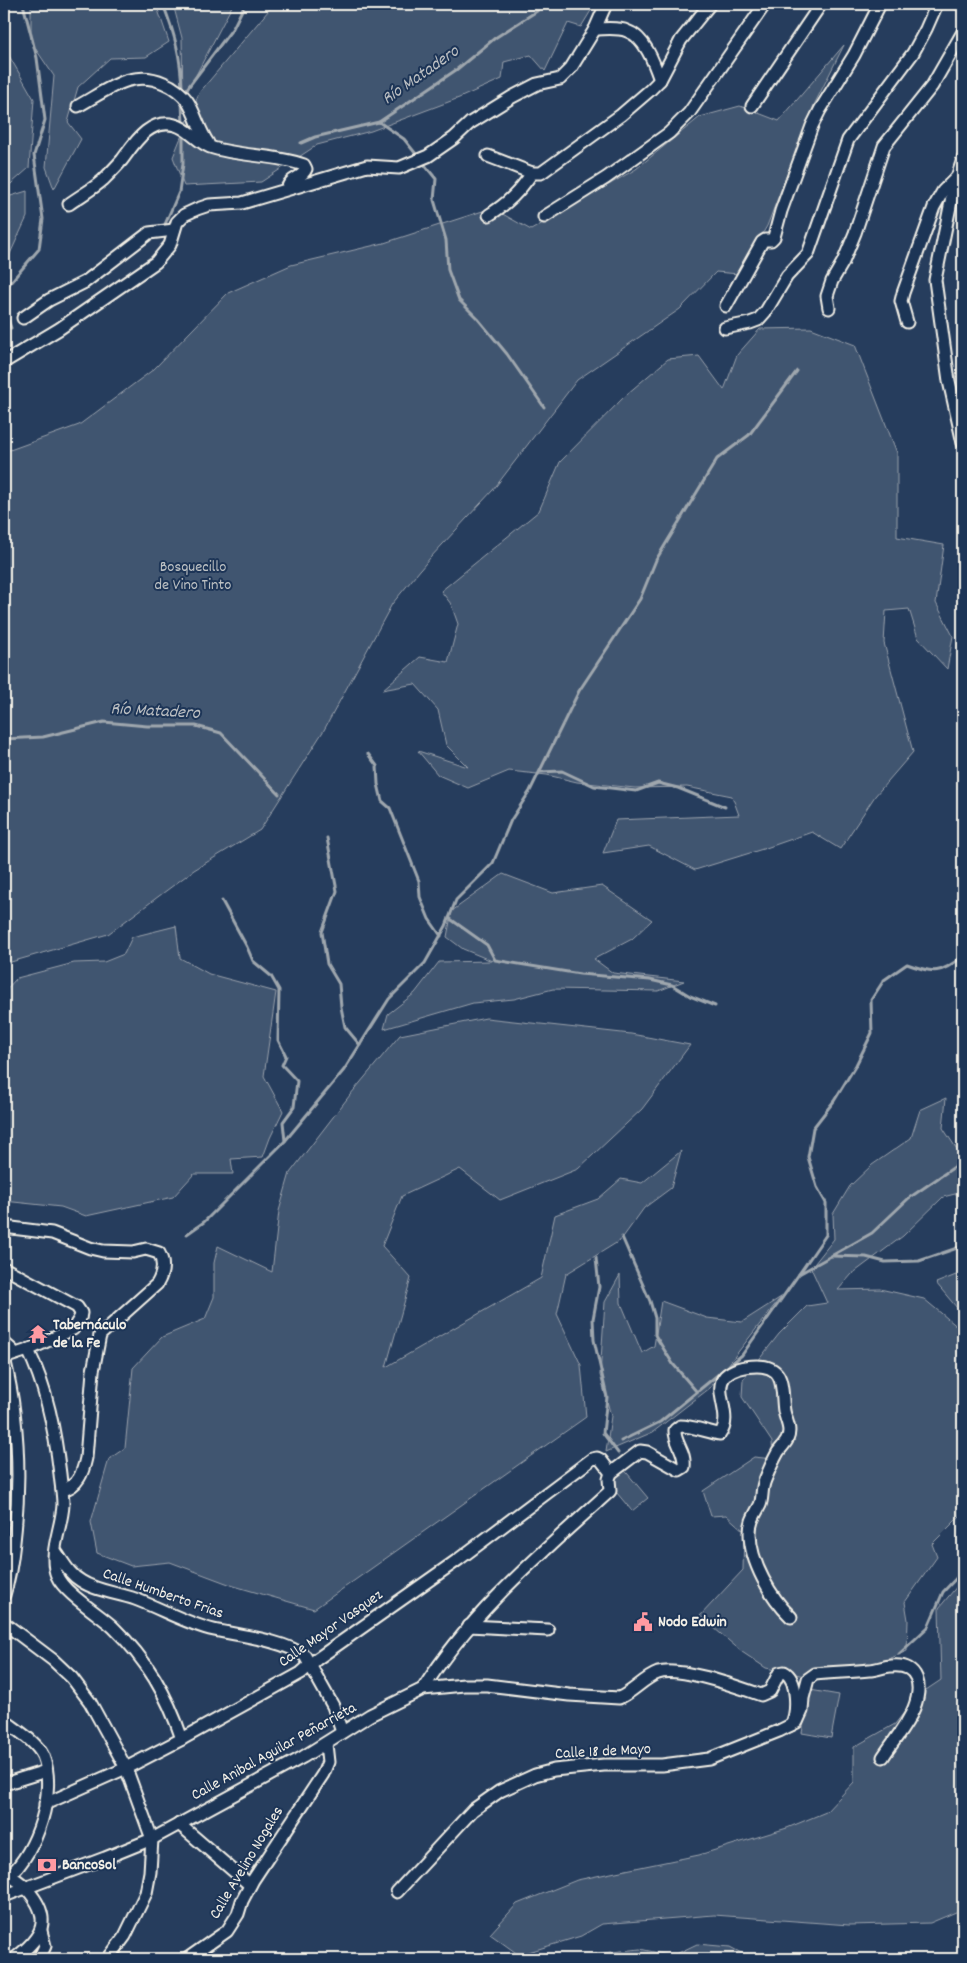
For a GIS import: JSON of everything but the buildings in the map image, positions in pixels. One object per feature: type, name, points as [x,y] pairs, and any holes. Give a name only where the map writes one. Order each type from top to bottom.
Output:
[{"type":"street","points":[[4,362],[59,329],[156,262],[170,245],[177,222],[197,208],[209,205],[242,203],[367,166],[399,168],[428,156],[454,138],[470,123],[512,97],[536,84],[560,79],[564,76],[595,29],[606,4]]},
{"type":"street","points":[[488,156],[532,173],[541,173],[621,115],[660,80],[681,40],[710,4]]},
{"type":"street","points":[[544,217],[606,178],[670,133],[689,113],[765,4]]},
{"type":"street","points":[[752,106],[822,4]]},
{"type":"street","points":[[872,4],[874,18]]},
{"type":"street","points":[[726,306],[762,242],[774,237],[781,211],[812,126],[854,55],[880,4]]},
{"type":"street","points":[[725,328],[758,320],[766,311],[787,276],[808,254],[848,140],[913,53],[937,4]]},
{"type":"street","points":[[595,29],[626,30],[638,37],[653,61],[660,80]]},
{"type":"street","points":[[829,308],[827,296],[855,233],[884,146],[932,86],[963,32]]},
{"type":"street","points":[[78,106],[128,80],[139,77],[153,78],[171,86],[187,100],[201,134],[211,147]]},
{"type":"street","points":[[69,204],[102,180],[121,162],[135,140],[153,127],[167,124],[177,125],[211,147],[280,158],[304,165],[306,169],[304,173],[290,181],[287,189]]},
{"type":"street","points":[[963,158],[935,280],[949,381],[963,443]]},
{"type":"street","points":[[489,215],[509,202],[523,187],[532,173]]},
{"type":"street","points":[[907,322],[901,301],[915,259],[934,207],[943,190],[958,176]]},
{"type":"street","points":[[23,318],[49,300],[85,282],[149,232],[174,230]]},
{"type":"street","points":[[4,1227],[52,1233],[103,1251],[133,1252],[146,1249],[159,1253],[163,1267],[157,1284],[102,1332],[93,1371],[86,1458],[83,1472],[74,1484],[62,1490]]},
{"type":"street","points":[[4,1268],[80,1314]]},
{"type":"street","points":[[7,1353],[28,1350],[73,1329],[80,1314]]},
{"type":"street","points":[[7,1353],[64,1329],[80,1314]]},
{"type":"street","points":[[28,1350],[39,1374],[48,1405],[62,1490],[63,1505],[55,1565],[58,1577],[63,1584],[112,1626],[142,1658],[162,1688],[182,1739]]},
{"type":"street","points":[[4,1595],[12,1567],[17,1517],[18,1452],[7,1353]]},
{"type":"street","points":[[423,1689],[439,1664],[469,1626],[508,1585],[610,1491],[608,1479],[611,1473],[640,1451],[647,1452],[679,1470],[684,1467],[685,1459],[675,1435],[675,1430],[680,1426],[690,1426],[701,1431],[720,1434],[725,1428],[726,1419],[721,1386],[724,1378],[731,1372],[747,1366],[767,1366],[774,1370],[781,1381],[784,1410],[790,1427],[788,1440],[780,1450],[762,1487],[762,1499],[751,1522],[750,1534],[756,1562],[765,1585],[791,1617]]},
{"type":"street","name":"Calle Mayor Vasquez","points":[[45,1804],[126,1768],[300,1673],[459,1559],[592,1459],[601,1460],[611,1473]]},
{"type":"street","name":"Calle Humberto Frias","points":[[56,1552],[67,1570],[90,1586],[135,1599],[208,1628],[284,1644],[305,1656],[333,1706],[342,1732]]},
{"type":"street","points":[[4,1623],[53,1660],[72,1678],[90,1702],[126,1768],[152,1839],[150,1872],[146,1894],[125,1936],[108,1959]]},
{"type":"street","points":[[469,1626],[548,1630]]},
{"type":"street","points":[[790,1725],[797,1722],[802,1711],[808,1679],[815,1674],[876,1670],[892,1666],[905,1667],[913,1672],[919,1680],[919,1689],[914,1708],[883,1757]]},
{"type":"street","name":"Calle Anibal Aguilar Peñarrieta","points":[[4,1896],[152,1839],[326,1744],[342,1732],[370,1716],[423,1689],[487,1685],[569,1695],[619,1698],[656,1674],[664,1671],[697,1676],[761,1694],[770,1691],[779,1673],[784,1672],[791,1679],[796,1703],[796,1713],[790,1725]]},
{"type":"street","points":[[4,1720],[39,1749],[46,1771],[45,1804],[36,1837],[20,1863],[6,1874],[26,1887],[41,1911],[43,1919],[41,1931],[45,1946],[40,1959]]},
{"type":"street","name":"Calle 18 de Mayo","points":[[397,1892],[473,1810],[486,1799],[518,1782],[554,1770],[604,1765],[662,1765],[701,1761],[790,1725]]},
{"type":"street","name":"Calle Avelino Nogales","points":[[187,1959],[227,1931],[238,1914],[250,1885],[323,1774],[328,1762],[326,1744]]},
{"type":"street","points":[[4,1784],[46,1771]]},
{"type":"street","points":[[179,1824],[250,1885]]},
{"type":"street","points":[[14,1959],[32,1944],[41,1931]]},
{"type":"street","points":[[199,1950],[207,1959]]},
{"type":"green space","points":[[31,4],[156,4],[169,42],[146,57],[110,58],[78,87],[68,122],[81,139],[54,189],[46,167],[54,76],[31,42]]},
{"type":"green space","points":[[173,4],[233,4],[183,100],[182,38]]},
{"type":"green space","points":[[274,4],[595,4],[581,27],[568,23],[545,71],[531,55],[504,62],[502,79],[459,98],[371,131],[317,145],[261,182],[184,186],[173,157],[199,93]]},
{"type":"green space","name":"Bosquecillo de Vino Tinto","points":[[844,45],[814,105],[767,226],[739,274],[716,272],[680,309],[577,380],[493,490],[430,558],[392,604],[324,730],[260,830],[194,870],[108,934],[4,964],[4,449],[10,450],[79,425],[154,369],[228,293],[291,265],[384,243],[492,208],[531,230],[636,169],[700,117],[740,106],[779,121]]},
{"type":"green space","points":[[4,47],[34,99],[29,168],[4,190]]},
{"type":"green space","points":[[27,191],[27,217],[4,267],[4,198]]},
{"type":"green space","points":[[811,328],[855,345],[897,453],[897,537],[944,545],[936,603],[953,636],[947,669],[918,638],[909,609],[886,611],[884,643],[913,752],[875,796],[840,849],[812,832],[695,870],[649,846],[603,853],[616,820],[739,815],[732,796],[687,787],[635,788],[577,782],[547,775],[509,771],[468,788],[438,775],[418,751],[468,767],[446,745],[438,710],[415,684],[382,690],[420,657],[448,662],[458,624],[451,604],[441,591],[539,511],[560,462],[627,394],[668,359],[699,356],[724,390],[737,355],[760,329]]},
{"type":"green space","points":[[503,874],[553,893],[602,886],[652,920],[632,939],[594,959],[613,973],[684,981],[658,991],[553,989],[514,999],[473,1003],[384,1029],[388,1014],[415,993],[439,962],[492,961],[463,949],[447,937],[452,911]]},
{"type":"green space","points":[[176,926],[180,958],[209,974],[276,992],[264,1076],[283,1111],[263,1157],[231,1159],[233,1174],[194,1174],[173,1197],[86,1216],[61,1207],[4,1201],[4,992],[17,978],[74,963],[104,962],[124,954],[132,937]]},
{"type":"green space","points":[[486,1018],[631,1034],[690,1045],[642,1109],[578,1169],[500,1200],[460,1169],[402,1196],[382,1246],[411,1278],[386,1367],[541,1278],[555,1215],[598,1199],[621,1179],[642,1183],[681,1151],[671,1188],[644,1208],[621,1240],[566,1274],[557,1314],[581,1365],[586,1417],[314,1609],[234,1586],[170,1562],[131,1566],[97,1553],[91,1522],[109,1459],[125,1448],[133,1368],[162,1337],[205,1319],[214,1297],[214,1263],[218,1246],[272,1272],[279,1211],[290,1173],[350,1095],[400,1035]]},
{"type":"green space","points":[[946,1098],[943,1128],[960,1154],[963,1152],[963,1192],[943,1197],[903,1236],[852,1274],[838,1290],[880,1289],[924,1299],[959,1328],[963,1329],[963,1513],[932,1544],[937,1557],[905,1602],[908,1620],[907,1651],[882,1662],[819,1679],[766,1668],[742,1652],[700,1616],[743,1570],[744,1531],[726,1515],[711,1516],[703,1491],[754,1457],[773,1459],[772,1442],[742,1397],[743,1380],[779,1334],[807,1306],[827,1303],[811,1268],[834,1239],[833,1214],[850,1186],[872,1165],[911,1138],[920,1110]]},
{"type":"green space","points":[[620,1275],[621,1303],[642,1353],[654,1346],[661,1301],[707,1318],[742,1322],[781,1297],[710,1388],[653,1432],[606,1452],[611,1416],[600,1375],[605,1302]]},
{"type":"green space","points":[[956,1275],[963,1281],[963,1315],[936,1283]]},
{"type":"green space","points":[[622,1467],[648,1498],[632,1511],[606,1480]]},
{"type":"green space","points":[[963,1579],[963,1909],[930,1923],[849,1925],[714,1915],[602,1924],[581,1936],[519,1955],[490,1934],[517,1904],[577,1880],[699,1855],[787,1828],[826,1812],[854,1782],[854,1747],[895,1724],[917,1696],[941,1680],[939,1608]]},
{"type":"green space","points":[[810,1690],[839,1695],[831,1738],[802,1733]]},
{"type":"green space","points":[[697,1944],[730,1947],[745,1955],[772,1955],[770,1959],[581,1959],[593,1954],[640,1949],[672,1956]]},
{"type":"waterway","points":[[4,290],[39,249],[43,219],[34,155],[45,120],[37,58],[23,4]]},
{"type":"waterway","points":[[163,4],[177,46],[182,90]]},
{"type":"waterway","points":[[183,94],[233,28],[245,4]]},
{"type":"waterway","name":"Río Matadero","points":[[301,143],[315,137],[379,122],[456,70],[495,38],[537,11],[541,4]]},
{"type":"waterway","points":[[182,102],[183,125]]},
{"type":"waterway","points":[[379,122],[404,139],[436,179],[434,200],[446,240],[448,270],[459,300],[478,319],[507,354],[544,407]]},
{"type":"waterway","points":[[163,229],[179,192],[183,164],[183,132]]},
{"type":"waterway","points":[[4,309],[11,328]]},
{"type":"waterway","points":[[187,1234],[204,1222],[285,1141],[344,1070],[389,999],[425,963],[446,926],[456,900],[493,863],[511,820],[530,791],[579,691],[640,599],[656,560],[717,459],[749,435],[797,371]]},
{"type":"waterway","name":"Río Matadero","points":[[4,739],[43,737],[104,722],[147,726],[196,726],[221,733],[279,794]]},
{"type":"waterway","points":[[368,754],[377,766],[378,784],[382,801],[390,808],[419,881],[420,897],[429,919],[441,936]]},
{"type":"waterway","points":[[540,772],[562,771],[594,786],[636,791],[658,783],[678,788],[725,807]]},
{"type":"waterway","points":[[327,838],[337,891],[322,932],[327,964],[339,984],[345,1027],[360,1045]]},
{"type":"waterway","points":[[222,901],[253,961],[271,976],[279,990],[278,1040],[286,1056],[282,1065],[297,1081],[294,1107],[283,1122],[285,1141]]},
{"type":"waterway","points":[[449,918],[487,945],[495,960],[580,974],[650,980],[672,985],[690,996],[715,1006]]},
{"type":"waterway","points":[[799,1274],[826,1235],[826,1203],[817,1187],[808,1157],[813,1128],[834,1101],[856,1065],[872,1033],[871,1000],[884,980],[907,964],[924,970],[937,971],[949,966],[963,956]]},
{"type":"waterway","points":[[621,1441],[660,1422],[742,1355],[799,1274],[872,1233],[909,1198],[963,1161]]},
{"type":"waterway","points":[[622,1237],[650,1301],[655,1318],[655,1335],[673,1364],[696,1391]]},
{"type":"waterway","points":[[832,1256],[866,1257],[885,1262],[919,1261],[963,1246]]},
{"type":"waterway","points":[[596,1258],[599,1287],[593,1319],[594,1340],[607,1397],[603,1433],[618,1453]]},
{"type":"waterway","points":[[899,1654],[928,1627],[943,1592],[963,1571]]},
{"type":"waterway","points":[[800,1959],[805,1955]]},
{"type":"place","name":"Tabernáculo de la Fe","points":[[38,1334]]},
{"type":"place","name":"Nodo Edwin","points":[[643,1622]]},
{"type":"place","name":"BancoSol","points":[[47,1865]]}]
